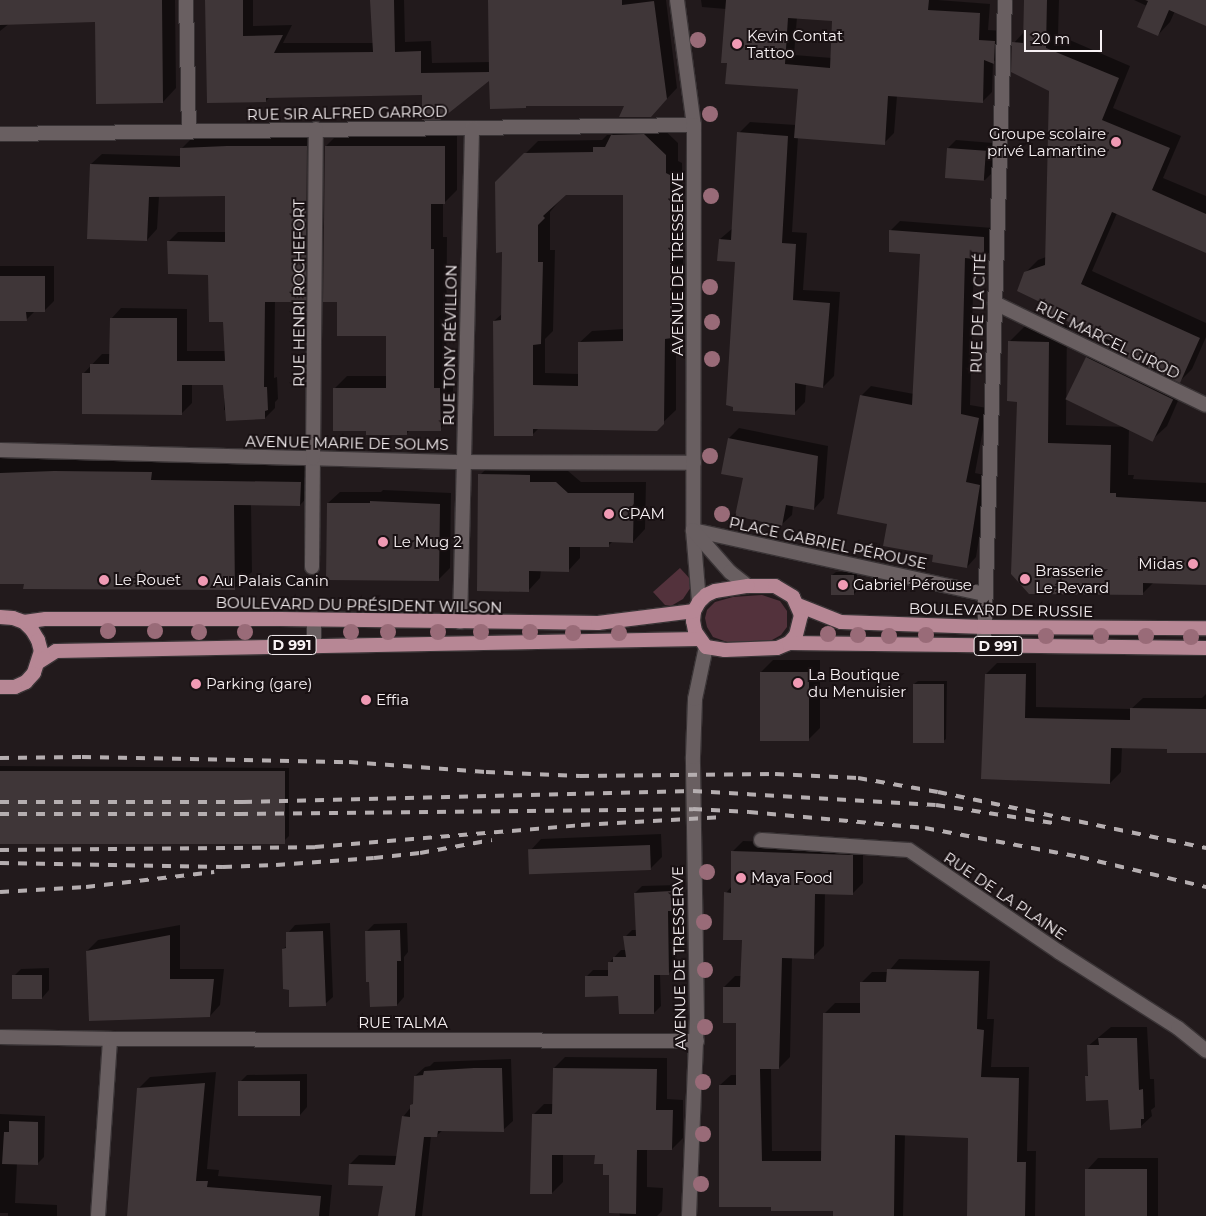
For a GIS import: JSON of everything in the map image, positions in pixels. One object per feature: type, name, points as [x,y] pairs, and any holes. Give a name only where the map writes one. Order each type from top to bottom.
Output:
[{"type":"main road","points":[[748,586],[775,586],[793,597],[798,605],[801,615],[796,635],[789,643],[778,648],[725,650],[703,643],[692,621],[696,607],[706,595],[716,591],[748,586]]},
{"type":"main road","name":"BOULEVARD DE RUSSIE","points":[[798,605],[841,622],[984,627],[1206,628]]},
{"type":"main road","name":"BOULEVARD DU PRÉSIDENT WILSON","points":[[24,622],[46,619],[598,624],[696,607]]},
{"type":"main road","name":"D 991","points":[[0,617],[13,618],[24,622]]},
{"type":"main road","points":[[24,622],[38,640],[41,651],[39,662]]},
{"type":"main road","name":"D 991","points":[[0,688],[15,687],[26,682],[34,673],[39,662],[56,651],[314,645],[703,643]]},
{"type":"main road","name":"D 991","points":[[789,643],[1206,648]]},
{"type":"street","points":[[186,0],[188,132]]},
{"type":"street","name":"AVENUE DE TRESSERVE","points":[[677,0],[694,124],[693,530],[696,607]]},
{"type":"street","name":"RUE DE LA CITÉ","points":[[984,646],[1005,0]]},
{"type":"street","name":"RUE SIR ALFRED GARROD","points":[[0,134],[694,124]]},
{"type":"street","name":"RUE TONY RÉVILLON","points":[[460,622],[472,128]]},
{"type":"street","name":"RUE HENRI ROCHEFORT","points":[[312,567],[316,129]]},
{"type":"street","name":"RUE MARCEL GIROD","points":[[995,303],[1206,405]]},
{"type":"street","name":"AVENUE MARIE DE SOLMS","points":[[0,450],[464,462],[694,464]]},
{"type":"street","points":[[693,530],[730,572],[748,586]]},
{"type":"street","name":"PLACE GABRIEL PÉROUSE","points":[[693,530],[986,594]]},
{"type":"street","points":[[314,620],[314,645]]},
{"type":"street","name":"AVENUE DE TRESSERVE","points":[[689,1216],[697,1041],[692,830],[695,699],[703,643]]},
{"type":"street","name":"RUE DE LA PLAINE","points":[[761,840],[909,850],[1059,952],[1178,1028],[1206,1051]]},
{"type":"street","name":"RUE TALMA","points":[[0,1037],[697,1041]]},
{"type":"street","points":[[98,1216],[110,1039]]},
{"type":"shaded area","points":[[680,568],[692,581],[691,587],[683,599],[671,606],[665,605],[653,592]]},
{"type":"shaded area","points":[[762,595],[780,601],[787,611],[787,627],[781,635],[772,640],[730,643],[713,637],[707,627],[705,618],[707,610],[715,602],[733,597]]},
{"type":"building","points":[[0,0],[162,0],[163,103],[96,104],[95,22],[0,25]]},
{"type":"building","points":[[205,0],[243,0],[243,36],[283,35],[274,53],[373,52],[370,0],[394,0],[395,52],[421,51],[421,73],[489,72],[488,0],[622,0],[622,5],[654,1],[667,99],[651,117],[619,117],[624,106],[526,106],[526,108],[490,109],[489,81],[440,120],[422,120],[422,95],[266,98],[266,102],[207,103]]},
{"type":"building","points":[[726,0],[929,0],[928,10],[980,13],[979,40],[995,41],[994,64],[984,60],[983,103],[888,96],[885,145],[794,138],[798,89],[725,84],[727,63],[721,63]],"holes":[[[788,18],[832,21],[830,68],[785,64]]]},
{"type":"building","points":[[1024,0],[1047,0],[1046,48],[1119,78],[1102,120],[1170,148],[1152,190],[1206,214],[1206,253],[1112,212],[1081,284],[1200,338],[1180,383],[1099,344],[1118,344],[1040,309],[1042,303],[1017,291],[1024,272],[1045,265],[1049,91],[1011,72],[1012,42],[1023,43]]},
{"type":"building","points":[[1145,0],[1206,0],[1206,26],[1169,10],[1158,36],[1137,27],[1148,1]]},
{"type":"building","points":[[737,132],[788,136],[782,243],[796,244],[793,300],[830,303],[823,388],[795,383],[795,415],[733,411],[733,407],[726,405],[735,262],[717,261],[719,239],[731,240]]},
{"type":"building","points":[[644,134],[666,155],[666,173],[670,175],[672,338],[665,339],[664,424],[657,431],[533,429],[533,436],[494,436],[493,321],[501,320],[502,252],[496,253],[495,182],[524,153],[593,152],[593,147],[605,147],[611,135]],"holes":[[[566,195],[623,195],[623,341],[578,342],[578,386],[533,385],[533,345],[541,344],[543,262],[538,262],[538,225],[545,218],[543,216]]]},
{"type":"building","points":[[307,146],[306,302],[265,302],[264,387],[267,387],[268,410],[265,411],[265,419],[226,421],[223,385],[182,385],[182,415],[82,414],[82,373],[90,373],[90,364],[109,364],[110,318],[177,318],[177,361],[225,361],[223,322],[209,322],[208,275],[168,274],[167,241],[225,242],[225,196],[149,197],[147,241],[87,239],[90,164],[180,167],[180,148]]},
{"type":"building","points":[[325,146],[445,146],[445,204],[431,204],[431,249],[434,249],[434,388],[440,388],[441,431],[407,431],[407,435],[366,435],[366,431],[333,431],[333,388],[386,388],[386,336],[337,336],[337,302],[323,302]]},
{"type":"building","points":[[947,148],[986,151],[984,181],[945,178]]},
{"type":"building","points":[[889,230],[984,237],[984,260],[965,258],[961,414],[979,418],[966,482],[980,485],[967,568],[932,562],[933,555],[883,546],[887,524],[837,514],[860,395],[912,405],[920,254],[889,252]]},
{"type":"building","points":[[0,276],[45,276],[45,312],[26,312],[27,321],[0,321]]},
{"type":"building","points":[[1008,341],[1049,342],[1048,443],[1111,445],[1110,493],[1116,493],[1116,497],[1206,502],[1206,585],[1143,583],[1143,595],[1029,594],[1011,574],[1017,402],[1007,401]]},
{"type":"building","points":[[1086,357],[1173,400],[1153,442],[1065,399]]},
{"type":"building","points":[[728,438],[818,456],[814,510],[786,505],[782,526],[735,516],[743,478],[721,474]]},
{"type":"building","points":[[54,471],[152,472],[151,480],[301,482],[300,506],[234,505],[235,590],[23,589],[24,584],[0,584],[0,473]]},
{"type":"building","points":[[478,474],[530,475],[530,482],[556,482],[568,493],[634,493],[633,543],[609,542],[609,547],[569,547],[569,572],[529,571],[529,592],[477,591]]},
{"type":"building","name":"Le Mug 2","points":[[370,501],[440,504],[439,581],[326,580],[327,503],[370,503]]},
{"type":"building","name":"Gabriel Pérouse","points":[[831,575],[854,575],[854,595],[831,595]]},
{"type":"building","points":[[760,672],[809,672],[809,741],[760,741]]},
{"type":"building","points":[[985,674],[1026,674],[1025,718],[1130,720],[1130,708],[1206,709],[1206,753],[1167,753],[1167,749],[1111,748],[1110,784],[981,779]]},
{"type":"building","points":[[913,684],[944,684],[944,743],[913,743]]},
{"type":"building","points":[[0,771],[285,771],[285,844],[0,844]]},
{"type":"building","points":[[650,845],[651,870],[529,874],[528,849]]},
{"type":"building","points":[[731,851],[853,855],[853,895],[815,894],[814,959],[782,958],[779,1069],[760,1069],[762,1161],[821,1161],[823,1013],[860,1013],[860,982],[886,982],[887,969],[979,971],[977,1029],[984,1030],[981,1077],[1019,1078],[1017,1162],[1026,1162],[1025,1216],[967,1216],[968,1138],[895,1135],[894,1216],[833,1216],[833,1211],[771,1211],[771,1207],[719,1207],[719,1085],[736,1085],[736,1023],[723,1023],[723,987],[740,987],[742,940],[723,940],[724,892],[731,893]]},
{"type":"building","points":[[671,891],[672,911],[668,911],[669,975],[654,975],[654,1014],[619,1014],[618,996],[585,997],[585,976],[608,976],[608,962],[613,962],[613,957],[626,957],[623,936],[636,936],[634,893]]},
{"type":"building","points":[[400,930],[401,961],[397,961],[397,1006],[370,1007],[369,982],[366,982],[365,931]]},
{"type":"building","points":[[323,931],[326,1006],[289,1007],[289,990],[283,989],[282,949],[286,948],[286,932]]},
{"type":"building","points":[[170,935],[170,979],[214,979],[210,1017],[89,1021],[86,951]]},
{"type":"building","points":[[12,975],[42,975],[42,999],[12,999]]},
{"type":"building","points":[[1098,1038],[1137,1038],[1139,1090],[1143,1089],[1144,1119],[1141,1119],[1141,1128],[1110,1130],[1108,1100],[1086,1101],[1085,1076],[1088,1076],[1087,1045],[1099,1045]]},
{"type":"building","points":[[502,1068],[504,1132],[438,1131],[437,1137],[424,1137],[415,1216],[378,1216],[383,1186],[348,1185],[349,1164],[395,1165],[402,1116],[410,1117],[410,1105],[413,1104],[414,1076],[423,1075],[424,1071]]},
{"type":"building","points":[[553,1068],[657,1069],[656,1110],[673,1110],[672,1150],[637,1150],[636,1214],[609,1213],[609,1175],[603,1175],[603,1164],[594,1164],[595,1155],[552,1155],[552,1194],[530,1194],[532,1114],[552,1114]]},
{"type":"building","points":[[238,1081],[300,1081],[300,1116],[238,1116]]},
{"type":"building","points":[[205,1083],[196,1181],[208,1181],[207,1187],[321,1196],[319,1216],[127,1216],[137,1088]]},
{"type":"building","points":[[9,1121],[38,1122],[38,1165],[2,1164],[4,1132],[9,1132]]},
{"type":"building","points":[[1085,1169],[1147,1169],[1147,1216],[1085,1216]]},
{"type":"railway","points":[[0,758],[82,757],[349,762],[486,772],[580,776],[775,774],[858,778],[938,792],[1206,848]]},
{"type":"railway","points":[[0,802],[243,802],[693,791],[936,805],[1060,824]]},
{"type":"railway","points":[[0,814],[239,814],[693,809],[749,812],[925,828],[1080,857],[1206,887]]},
{"type":"railway","points":[[0,850],[315,847],[581,825],[724,817]]},
{"type":"railway","points":[[0,863],[223,867],[276,865],[420,853],[492,840]]},
{"type":"railway","points":[[0,892],[86,887],[214,872]]},
{"type":"place","name":"Kevin Contat Tattoo","points":[[737,44]]},
{"type":"place","name":"Groupe scolaire privé Lamartine","points":[[1116,142]]},
{"type":"place","name":"CPAM","points":[[609,514]]},
{"type":"place","name":"Le Mug 2","points":[[383,542]]},
{"type":"place","name":"Midas","points":[[1193,564]]},
{"type":"place","name":"Brasserie Le Revard","points":[[1025,579]]},
{"type":"place","name":"Le Rouet","points":[[104,580]]},
{"type":"place","name":"Au Palais Canin","points":[[203,581]]},
{"type":"place","name":"Gabriel Pérouse","points":[[843,585]]},
{"type":"place","name":"La Boutique du Menuisier","points":[[798,683]]},
{"type":"place","name":"Parking (gare)","points":[[196,684]]},
{"type":"place","name":"Effia","points":[[366,700]]},
{"type":"place","name":"Maya Food","points":[[741,878]]}]
